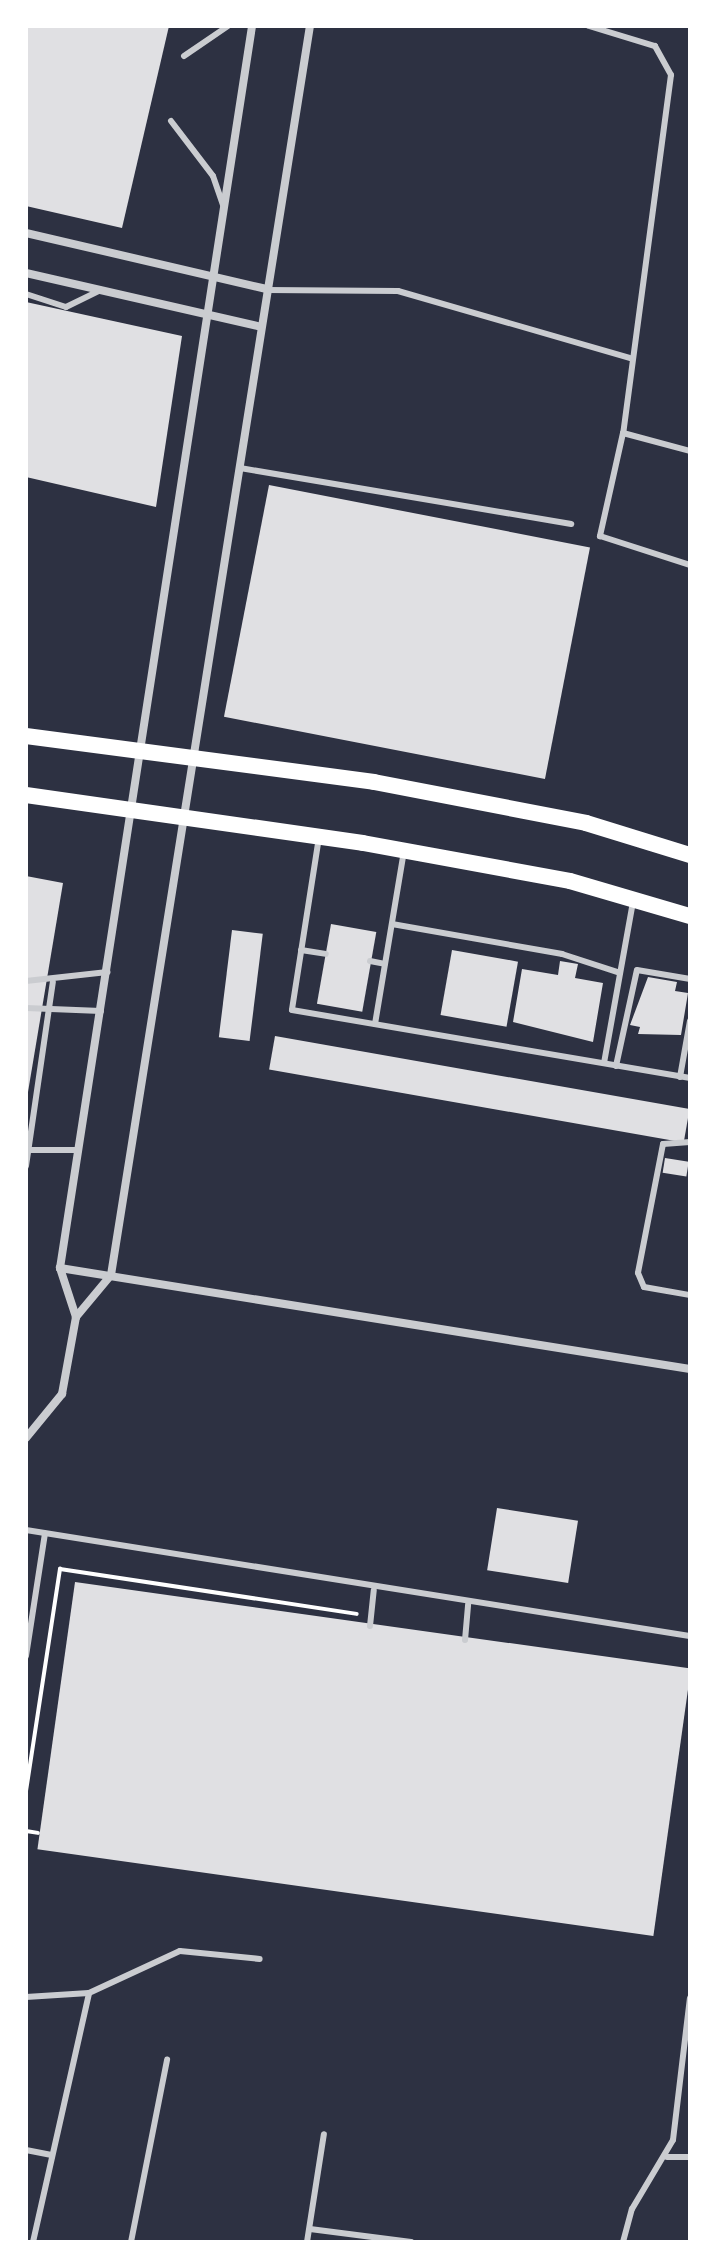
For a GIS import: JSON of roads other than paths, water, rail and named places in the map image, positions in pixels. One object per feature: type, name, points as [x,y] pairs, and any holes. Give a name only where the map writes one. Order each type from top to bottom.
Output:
[{"type":"main road","points":[[26,736],[449,796],[586,823],[690,855]]},
{"type":"main road","points":[[26,795],[404,851],[634,899],[690,916]]},
{"type":"street","points":[[26,1438],[62,1394],[76,1317],[60,1268],[143,751],[252,26]]},
{"type":"street","points":[[76,1317],[111,1275],[188,817],[261,327],[310,26]]},
{"type":"street","points":[[26,233],[267,289]]},
{"type":"street","points":[[26,273],[261,327]]},
{"type":"street","points":[[60,1268],[690,1369]]},
{"type":"lane","points":[[184,56],[228,26]]},
{"type":"lane","points":[[589,26],[655,46],[671,75],[630,358],[623,433],[600,536],[690,565]]},
{"type":"lane","points":[[171,121],[213,176],[225,213]]},
{"type":"lane","points":[[267,289],[398,291],[630,358]]},
{"type":"lane","points":[[26,294],[66,307],[101,290]]},
{"type":"lane","points":[[623,433],[690,451]]},
{"type":"lane","points":[[240,468],[571,524]]},
{"type":"lane","points":[[319,837],[292,1010],[690,1078]]},
{"type":"lane","points":[[375,1024],[404,851]]},
{"type":"lane","points":[[604,1063],[634,899]]},
{"type":"lane","points":[[392,924],[562,954],[620,973]]},
{"type":"lane","points":[[301,950],[326,954]]},
{"type":"lane","points":[[370,961],[385,964]]},
{"type":"lane","points":[[616,1066],[633,974],[641,969],[690,979]]},
{"type":"lane","points":[[26,981],[53,982],[108,972]]},
{"type":"lane","points":[[26,1166],[53,982]]},
{"type":"lane","points":[[26,1008],[50,1005],[101,1011]]},
{"type":"lane","points":[[680,1077],[690,1021]]},
{"type":"lane","points":[[690,1142],[663,1144],[638,1273],[644,1287],[690,1295]]},
{"type":"lane","points":[[27,1150],[79,1150]]},
{"type":"lane","points":[[26,1530],[374,1590],[690,1636]]},
{"type":"lane","points":[[26,1656],[45,1533]]},
{"type":"lane","points":[[370,1626],[374,1590]]},
{"type":"lane","points":[[465,1640],[468,1604]]},
{"type":"lane","points":[[26,1997],[89,1993],[180,1951],[260,1959]]},
{"type":"lane","points":[[33,2242],[89,1993]]},
{"type":"lane","points":[[623,2242],[632,2209],[667,2157],[690,1998]]},
{"type":"lane","points":[[131,2242],[167,2060]]},
{"type":"lane","points":[[307,2242],[324,2134]]},
{"type":"lane","points":[[26,2150],[52,2155]]},
{"type":"lane","points":[[667,2157],[690,2157]]},
{"type":"lane","points":[[310,2229],[411,2242]]}]
